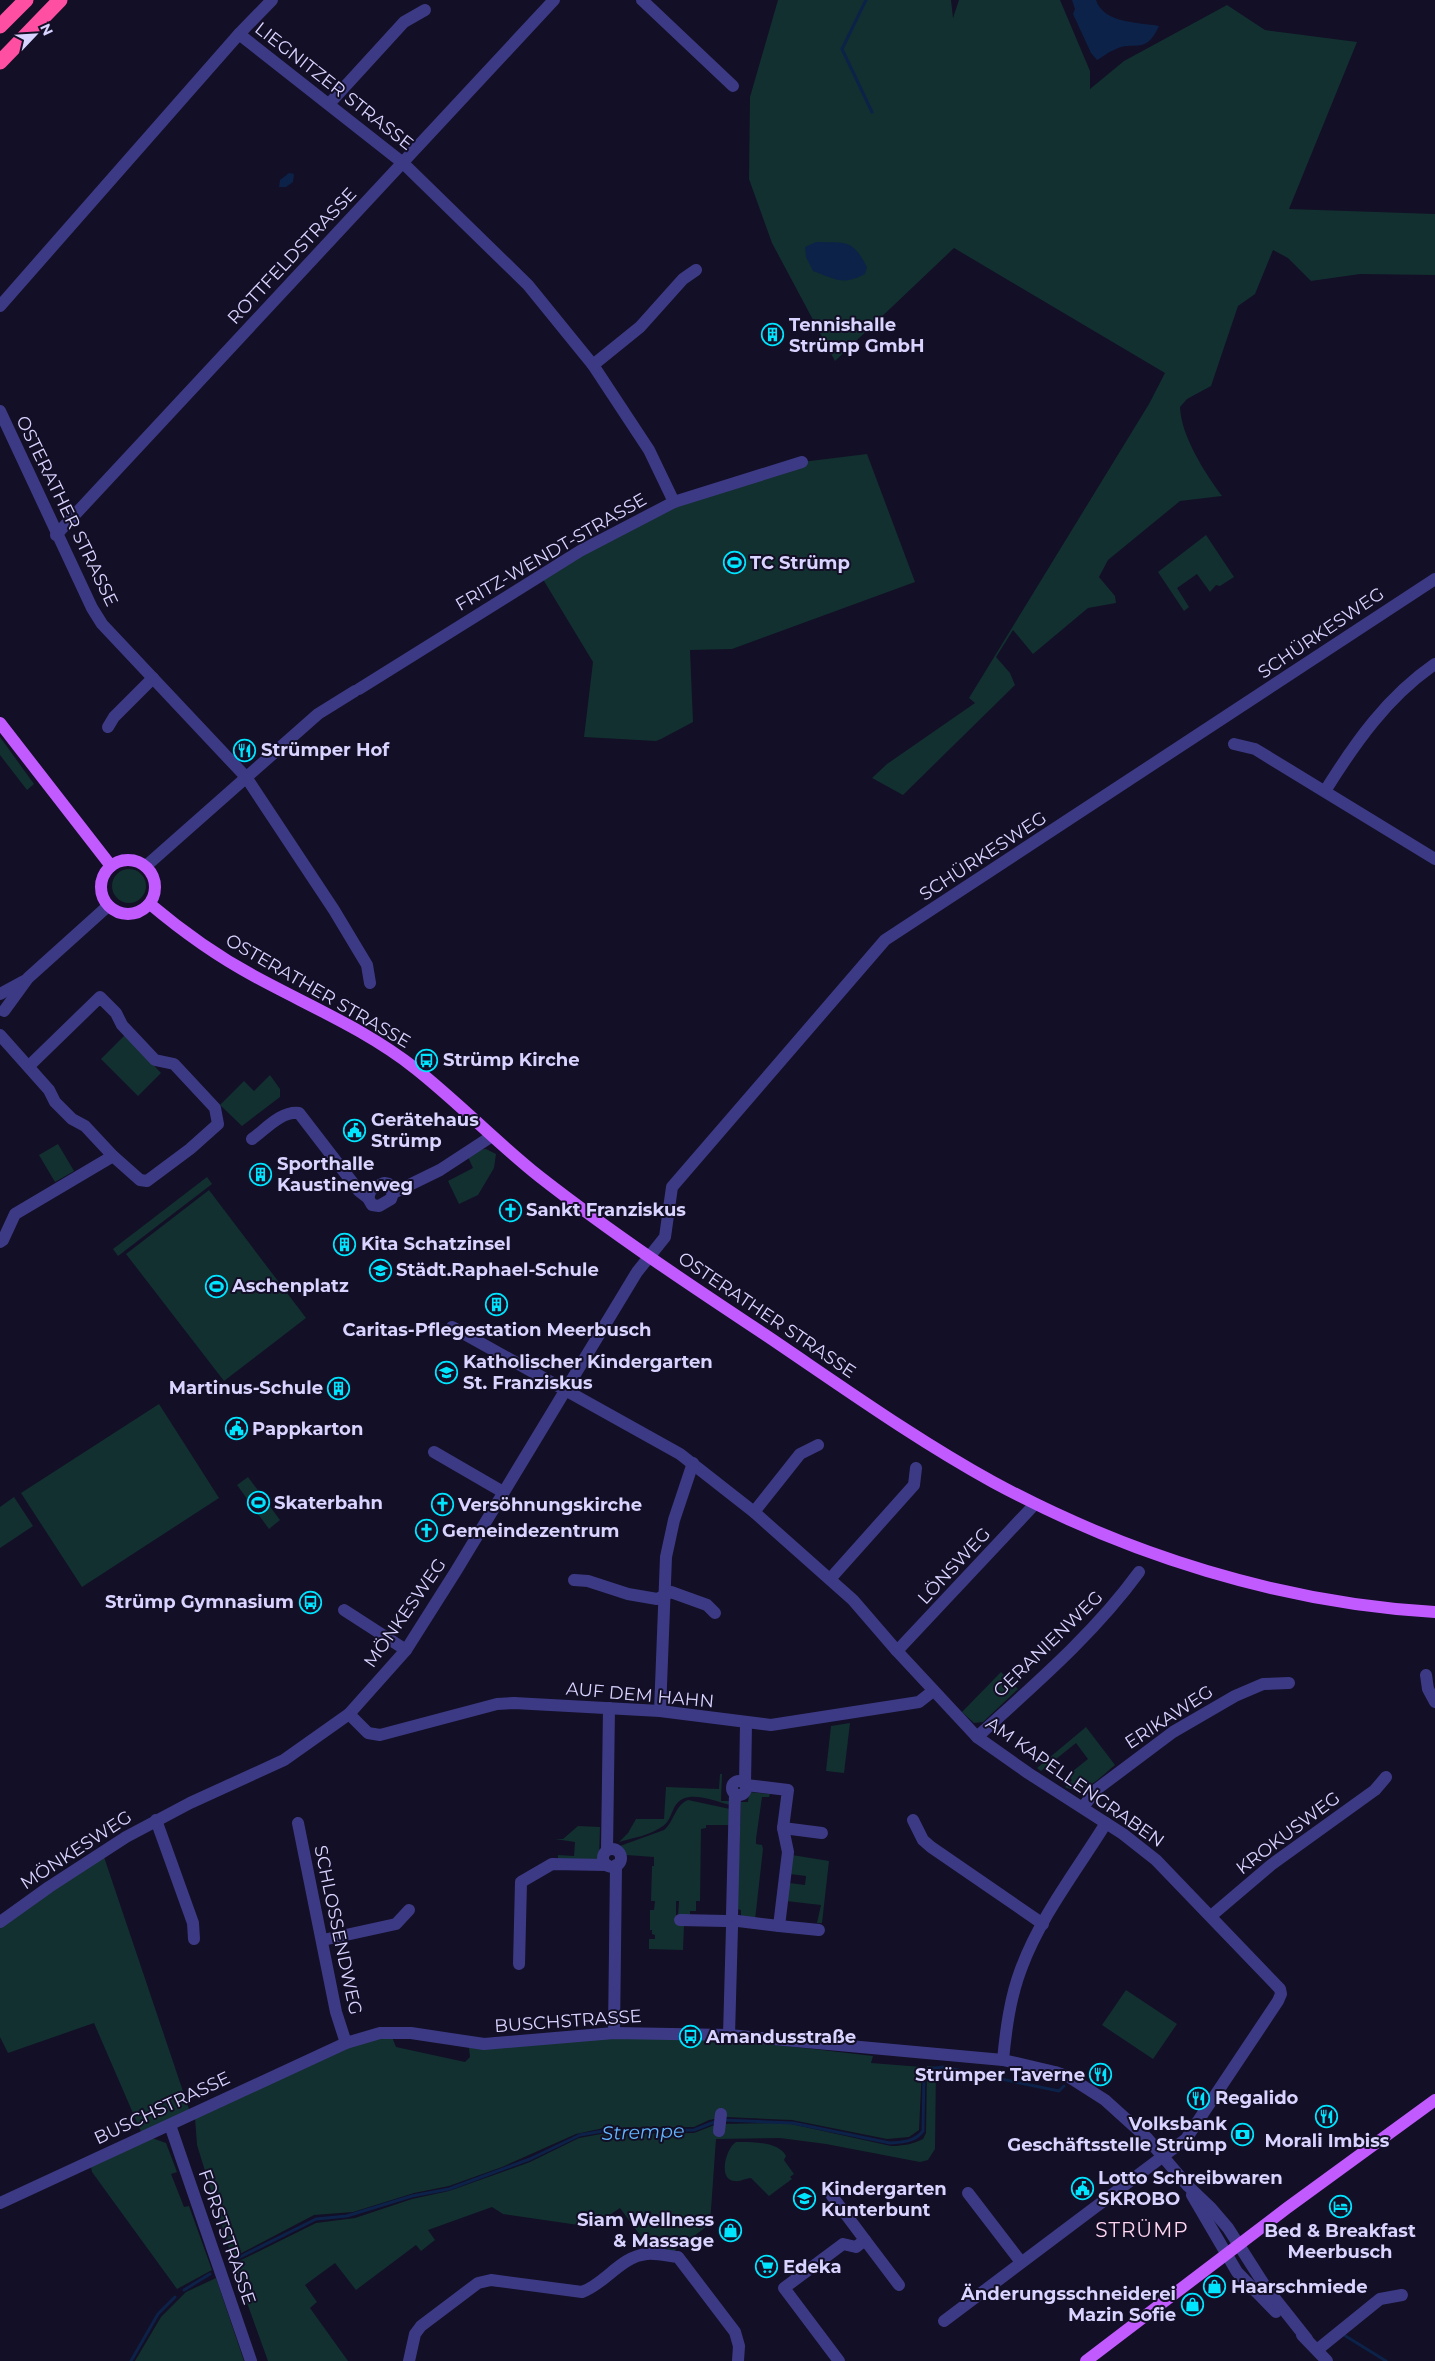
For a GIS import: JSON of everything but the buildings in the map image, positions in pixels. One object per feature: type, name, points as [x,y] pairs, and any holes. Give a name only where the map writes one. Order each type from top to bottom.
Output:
[{"type":"highway","points":[[0,26],[26,0]]},
{"type":"highway","points":[[0,62],[60,0]]},
{"type":"main road","points":[[0,723],[111,866]]},
{"type":"main road","points":[[128,860],[137,861],[146,866],[155,880],[154,896],[150,904],[144,910],[127,914],[117,912],[108,906],[101,890],[102,881],[111,866],[128,860]]},
{"type":"main road","name":"OSTERATHER STRASSE","points":[[150,904],[214,952],[376,1040],[418,1070],[540,1177],[650,1257],[938,1449],[1036,1504],[1148,1551],[1227,1576],[1339,1601],[1435,1612]]},
{"type":"main road","points":[[1086,2361],[1435,2100]]},
{"type":"street","points":[[238,34],[272,0]]},
{"type":"street","name":"ROTTFELDSTRASSE","points":[[56,535],[554,0]]},
{"type":"street","points":[[642,0],[733,86]]},
{"type":"street","points":[[329,104],[404,22],[425,10]]},
{"type":"street","name":"LIEGNITZER STRASSE","points":[[0,306],[238,34],[403,163],[528,285],[593,365],[649,450],[674,502]]},
{"type":"street","points":[[593,365],[640,327],[683,279],[696,270]]},
{"type":"street","name":"OSTERATHER STRASSE","points":[[0,411],[56,535],[92,608],[102,624],[246,776],[334,910],[367,965],[370,983]]},
{"type":"street","name":"FRITZ-WENDT-STRASSE","points":[[146,866],[318,714],[580,551],[674,502],[802,462]]},
{"type":"street","name":"SCHÜRKESWEG","points":[[650,1257],[665,1237],[672,1187],[885,940],[1435,579]]},
{"type":"street","points":[[1325,791],[1355,744],[1394,697],[1435,664]]},
{"type":"street","points":[[108,727],[114,717],[153,678]]},
{"type":"street","points":[[1234,744],[1255,749],[1435,859]]},
{"type":"street","points":[[29,1066],[100,997],[116,1013],[122,1025],[155,1060],[174,1064],[215,1108],[218,1124],[190,1149],[151,1179],[144,1182],[113,1156],[86,1126],[72,1119],[55,1102],[49,1090],[0,1033],[4,1023],[2,1007],[28,978],[108,906]]},
{"type":"street","points":[[0,994],[28,978]]},
{"type":"street","points":[[252,1140],[282,1116],[290,1112],[299,1112],[360,1192],[368,1198],[371,1189],[384,1183],[389,1184],[393,1193],[440,1170],[492,1136]]},
{"type":"street","points":[[0,1242],[3,1240],[15,1214],[113,1156]]},
{"type":"street","name":"MÖNKESWEG","points":[[0,1922],[104,1851],[156,1820],[284,1760],[349,1714],[406,1650],[637,1272],[650,1257]]},
{"type":"street","name":"AM KAPELLENGRABEN","points":[[452,1327],[694,1463],[754,1512],[853,1600],[933,1691],[977,1737],[1028,1773],[1106,1823],[1156,1860],[1275,1983],[1281,1994],[1186,2139],[1163,2157]]},
{"type":"street","points":[[754,1512],[800,1454],[818,1445]]},
{"type":"street","points":[[434,1452],[503,1492]]},
{"type":"street","points":[[660,1711],[666,1557],[674,1520],[694,1463]]},
{"type":"street","points":[[830,1579],[914,1485],[916,1468]]},
{"type":"street","name":"LÖNSWEG","points":[[897,1651],[1036,1504]]},
{"type":"street","name":"GERANIENWEG","points":[[977,1737],[1086,1635],[1115,1605],[1139,1572]]},
{"type":"street","points":[[574,1580],[588,1581],[628,1594],[657,1599],[671,1592],[707,1605],[716,1613]]},
{"type":"street","points":[[344,1610],[406,1650]]},
{"type":"street","points":[[1426,1676],[1428,1689],[1435,1702]]},
{"type":"street","name":"ERIKAWEG","points":[[1082,1807],[1097,1789],[1173,1732],[1235,1696],[1263,1684],[1289,1683]]},
{"type":"street","name":"AUF DEM HAHN","points":[[349,1714],[368,1733],[380,1735],[498,1704],[538,1704],[660,1711],[746,1723],[780,1725],[920,1702],[933,1691]]},
{"type":"street","points":[[519,1964],[521,1882],[552,1864],[611,1865],[620,1860],[619,1853],[613,1849],[607,1850],[609,1708]]},
{"type":"street","points":[[729,2036],[735,1794],[740,1795],[744,1792],[746,1723]]},
{"type":"street","name":"KROKUSWEG","points":[[1211,1916],[1271,1865],[1375,1790],[1386,1778]]},
{"type":"street","points":[[745,1785],[788,1790],[783,1828],[788,1852],[780,1926]]},
{"type":"street","points":[[156,1820],[193,1923],[194,1939]]},
{"type":"street","points":[[913,1820],[923,1840],[931,1847],[1043,1924]]},
{"type":"street","name":"SCHLOSSENDWEG","points":[[298,1823],[336,2012],[346,2043]]},
{"type":"street","points":[[1003,2060],[1008,2014],[1021,1968],[1043,1924],[1106,1823]]},
{"type":"street","points":[[783,1828],[822,1833]]},
{"type":"street","points":[[611,1865],[614,2033]]},
{"type":"street","points":[[323,1940],[396,1924],[409,1910]]},
{"type":"street","points":[[680,1920],[732,1921],[819,1930]]},
{"type":"street","name":"BUSCHSTRASSE","points":[[0,2203],[346,2043],[380,2033],[411,2033],[484,2044],[614,2033],[729,2036],[1003,2060],[1061,2074],[1082,2085],[1128,2119],[1188,2186],[1210,2207],[1240,2244],[1264,2286],[1307,2340]]},
{"type":"street","points":[[719,2131],[721,2114]]},
{"type":"street","name":"FORSTSTRASSE","points":[[170,2124],[251,2361]]},
{"type":"street","points":[[944,2321],[1163,2157]]},
{"type":"street","name":"BUSCHSTRASSE","points":[[1188,2186],[1237,2272],[1307,2340]]},
{"type":"street","points":[[968,2193],[1021,2262]]},
{"type":"street","points":[[832,2196],[899,2285]]},
{"type":"street","points":[[839,2361],[784,2288],[843,2244],[856,2247],[865,2240]]},
{"type":"street","points":[[409,2361],[415,2334],[421,2326],[478,2283],[491,2280],[582,2292],[591,2288],[628,2260],[648,2254],[678,2257],[735,2332],[739,2346],[738,2361]]},
{"type":"street","points":[[1316,2350],[1380,2299],[1402,2295]]},
{"type":"street","points":[[1307,2340],[1327,2361]]},
{"type":"green space","points":[[778,0],[951,0],[953,18],[959,0],[1060,0],[1090,71],[1090,89],[1124,61],[1227,5],[1265,30],[1357,42],[1289,209],[1435,214],[1435,275],[1360,274],[1311,281],[1288,258],[1273,250],[1255,294],[1238,306],[1211,386],[1187,399],[1180,407],[1181,418],[1189,442],[1208,476],[1222,496],[1180,501],[1108,560],[1099,577],[1115,596],[1116,603],[1088,608],[1033,654],[1013,630],[996,657],[1010,673],[1015,685],[903,795],[872,778],[887,764],[975,703],[969,698],[1149,404],[1165,373],[954,248],[835,361],[772,243],[749,179],[750,97]]},
{"type":"green space","name":"TC Strümp","points":[[867,454],[915,582],[732,649],[690,650],[693,722],[661,739],[656,741],[584,737],[593,662],[541,576],[674,502],[802,462]]},
{"type":"green space","points":[[1206,535],[1234,577],[1220,586],[1216,585],[1210,592],[1197,574],[1177,588],[1189,607],[1184,611],[1158,572]]},
{"type":"green space","points":[[0,737],[34,784],[27,790],[0,755]]},
{"type":"green space","points":[[129,869],[141,874],[146,886],[141,898],[129,903],[117,898],[112,886],[117,874]]},
{"type":"green space","points":[[125,1035],[161,1073],[138,1096],[101,1059]]},
{"type":"green space","points":[[270,1075],[280,1089],[280,1097],[242,1126],[220,1105],[244,1081],[254,1091]]},
{"type":"green space","points":[[58,1144],[74,1171],[55,1182],[39,1155]]},
{"type":"green space","points":[[486,1149],[496,1154],[494,1168],[478,1195],[459,1204],[448,1181],[473,1168],[468,1157],[477,1150]]},
{"type":"green space","points":[[207,1177],[212,1184],[118,1256],[113,1249]]},
{"type":"green space","name":"Aschenplatz","points":[[209,1190],[306,1318],[224,1381],[126,1254]]},
{"type":"green space","points":[[159,1404],[219,1498],[82,1587],[21,1493]]},
{"type":"green space","name":"Skaterbahn","points":[[248,1477],[280,1520],[269,1529],[237,1485]]},
{"type":"green space","points":[[14,1497],[33,1526],[0,1548],[0,1507]]},
{"type":"green space","points":[[1001,1672],[1018,1689],[983,1722],[974,1723],[962,1712]]},
{"type":"green space","points":[[850,1723],[844,1773],[826,1771],[831,1726]]},
{"type":"green space","points":[[1086,1727],[1115,1765],[1098,1780],[1085,1788],[1072,1789],[1065,1787],[1072,1780],[1068,1775],[1088,1759],[1076,1743],[1041,1771],[1037,1768]]},
{"type":"green space","points":[[720,1774],[722,1774],[721,1801],[730,1801],[730,1805],[701,1797],[686,1798],[675,1806],[669,1819],[663,1826],[647,1834],[619,1842],[628,1833],[636,1819],[664,1819],[666,1787],[719,1789]]},
{"type":"green space","points":[[749,1792],[770,1794],[769,1797],[762,1797],[756,1839],[756,1844],[762,1845],[763,1849],[755,1920],[744,1918],[741,1915],[741,1910],[737,1909],[741,1802],[748,1802]]},
{"type":"green space","points":[[688,1800],[730,1809],[730,1825],[706,1825],[706,1828],[701,1829],[700,1901],[696,1901],[696,1911],[690,1911],[690,1916],[678,1916],[679,1901],[676,1901],[676,1920],[684,1926],[683,1950],[649,1949],[649,1939],[655,1939],[655,1935],[650,1930],[650,1910],[654,1910],[655,1901],[651,1901],[654,1857],[626,1855],[617,1847],[664,1830],[680,1806]]},
{"type":"green space","points":[[578,1826],[600,1827],[599,1861],[558,1860],[558,1855],[574,1856],[575,1842],[555,1839],[563,1839]]},
{"type":"green space","points":[[103,1854],[190,2112],[142,2134],[94,2023],[8,2053],[0,2037],[0,1924]]},
{"type":"green space","points":[[792,1855],[829,1861],[822,1923],[817,1923],[821,1905],[786,1901],[789,1883],[805,1885],[806,1876],[790,1874]]},
{"type":"green space","points":[[1126,1990],[1177,2024],[1153,2059],[1102,2025]]},
{"type":"green space","points":[[392,2037],[396,2047],[465,2062],[470,2057],[469,2048],[595,2039],[646,2038],[743,2042],[873,2056],[871,2063],[922,2067],[919,2130],[909,2137],[887,2139],[792,2120],[726,2117],[709,2120],[694,2127],[604,2128],[576,2134],[502,2167],[449,2186],[414,2193],[353,2212],[314,2215],[232,2258],[197,2145],[195,2118],[361,2042]]},
{"type":"green space","points":[[927,2066],[936,2067],[935,2149],[928,2160],[920,2162],[826,2144],[780,2138],[716,2139],[710,2224],[674,2251],[648,2246],[620,2208],[592,2227],[503,2214],[492,2207],[428,2230],[435,2240],[421,2251],[416,2245],[356,2290],[335,2263],[305,2285],[317,2302],[310,2308],[348,2361],[268,2361],[233,2264],[316,2223],[355,2218],[412,2199],[449,2191],[530,2162],[579,2138],[601,2134],[694,2133],[717,2124],[773,2123],[791,2124],[891,2146],[912,2143],[923,2139],[926,2133]]},
{"type":"green space","points":[[152,2138],[166,2143],[177,2172],[171,2174],[184,2207],[189,2206],[212,2270],[177,2289],[92,2172],[91,2167]]},
{"type":"green space","points":[[736,2142],[764,2143],[777,2147],[786,2156],[784,2160],[794,2174],[790,2177],[792,2179],[769,2196],[751,2178],[737,2181],[729,2179],[726,2175],[725,2163],[729,2150]]},
{"type":"green space","points":[[216,2278],[244,2361],[135,2361],[161,2317],[186,2292]]},
{"type":"water","points":[[1072,0],[1096,0],[1106,14],[1114,18],[1159,26],[1149,41],[1144,44],[1121,47],[1097,60],[1091,53],[1073,14],[1075,9]]},
{"type":"water","points":[[289,173],[294,174],[293,182],[286,187],[279,187],[280,180]]},
{"type":"water","points":[[816,242],[841,243],[852,247],[857,251],[867,267],[865,274],[851,280],[839,280],[813,271],[806,257],[805,247]]},
{"type":"waterway","points":[[866,0],[842,49],[872,112]]},
{"type":"waterway","name":"Strempe","points":[[723,2120],[793,2123],[890,2143],[908,2141],[920,2135],[923,2131],[924,2072],[927,2069],[943,2067],[1059,2091],[1064,2086]]},
{"type":"waterway","name":"Strempe","points":[[236,2259],[316,2219],[347,2216],[412,2196],[449,2189],[530,2159],[580,2135],[603,2131],[694,2130],[717,2121]]},
{"type":"waterway","name":"Strempe","points":[[184,2290],[210,2274]]},
{"type":"waterway","name":"Strempe","points":[[131,2361],[158,2314],[175,2297]]},
{"type":"waterway","name":"Strempe","points":[[1344,2335],[1386,2361]]},
{"type":"place","name":"Tennishalle Strümp GmbH","points":[[773,335]]},
{"type":"place","name":"TC Strümp","points":[[734,563]]},
{"type":"place","name":"Strümper Hof","points":[[245,750]]},
{"type":"place","name":"Strümp Kirche","points":[[427,1060]]},
{"type":"place","name":"Gerätehaus Strümp","points":[[355,1130]]},
{"type":"place","name":"Sporthalle Kaustinenweg","points":[[261,1174]]},
{"type":"place","name":"Sankt Franziskus","points":[[510,1210]]},
{"type":"place","name":"Kita Schatzinsel","points":[[345,1244]]},
{"type":"place","name":"Städt.Raphael-Schule","points":[[380,1270]]},
{"type":"place","name":"Aschenplatz","points":[[216,1286]]},
{"type":"place","name":"Caritas-Pflegestation Meerbusch","points":[[497,1305]]},
{"type":"place","name":"Katholischer Kindergarten St. Franziskus","points":[[447,1372]]},
{"type":"place","name":"Martinus-Schule","points":[[339,1388]]},
{"type":"place","name":"Pappkarton","points":[[236,1429]]},
{"type":"place","name":"Skaterbahn","points":[[258,1503]]},
{"type":"place","name":"Versöhnungskirche","points":[[442,1505]]},
{"type":"place","name":"Gemeindezentrum","points":[[426,1531]]},
{"type":"place","name":"Strümp Gymnasium","points":[[310,1602]]},
{"type":"place","name":"Amandusstraße","points":[[690,2037]]},
{"type":"place","name":"Strümper Taverne","points":[[1101,2075]]},
{"type":"place","name":"Regalido","points":[[1199,2098]]},
{"type":"place","name":"Morali Imbiss","points":[[1327,2116]]},
{"type":"place","name":"Volksbank Geschäftsstelle Strümp","points":[[1243,2134]]},
{"type":"place","name":"Lotto Schreibwaren SKROBO","points":[[1082,2188]]},
{"type":"place","name":"Kindergarten Kunterbunt","points":[[805,2199]]},
{"type":"place","name":"Bed & Breakfast Meerbusch","points":[[1340,2206]]},
{"type":"place","name":"Siam Wellness & Massage","points":[[730,2230]]},
{"type":"place","name":"Edeka","points":[[767,2267]]},
{"type":"place","name":"Haarschmiede","points":[[1215,2287]]},
{"type":"place","name":"Änderungsschneiderei Mazin Sofie","points":[[1192,2304]]},
{"type":"district","name":"STRÜMP","points":[[1142,2230]]}]
